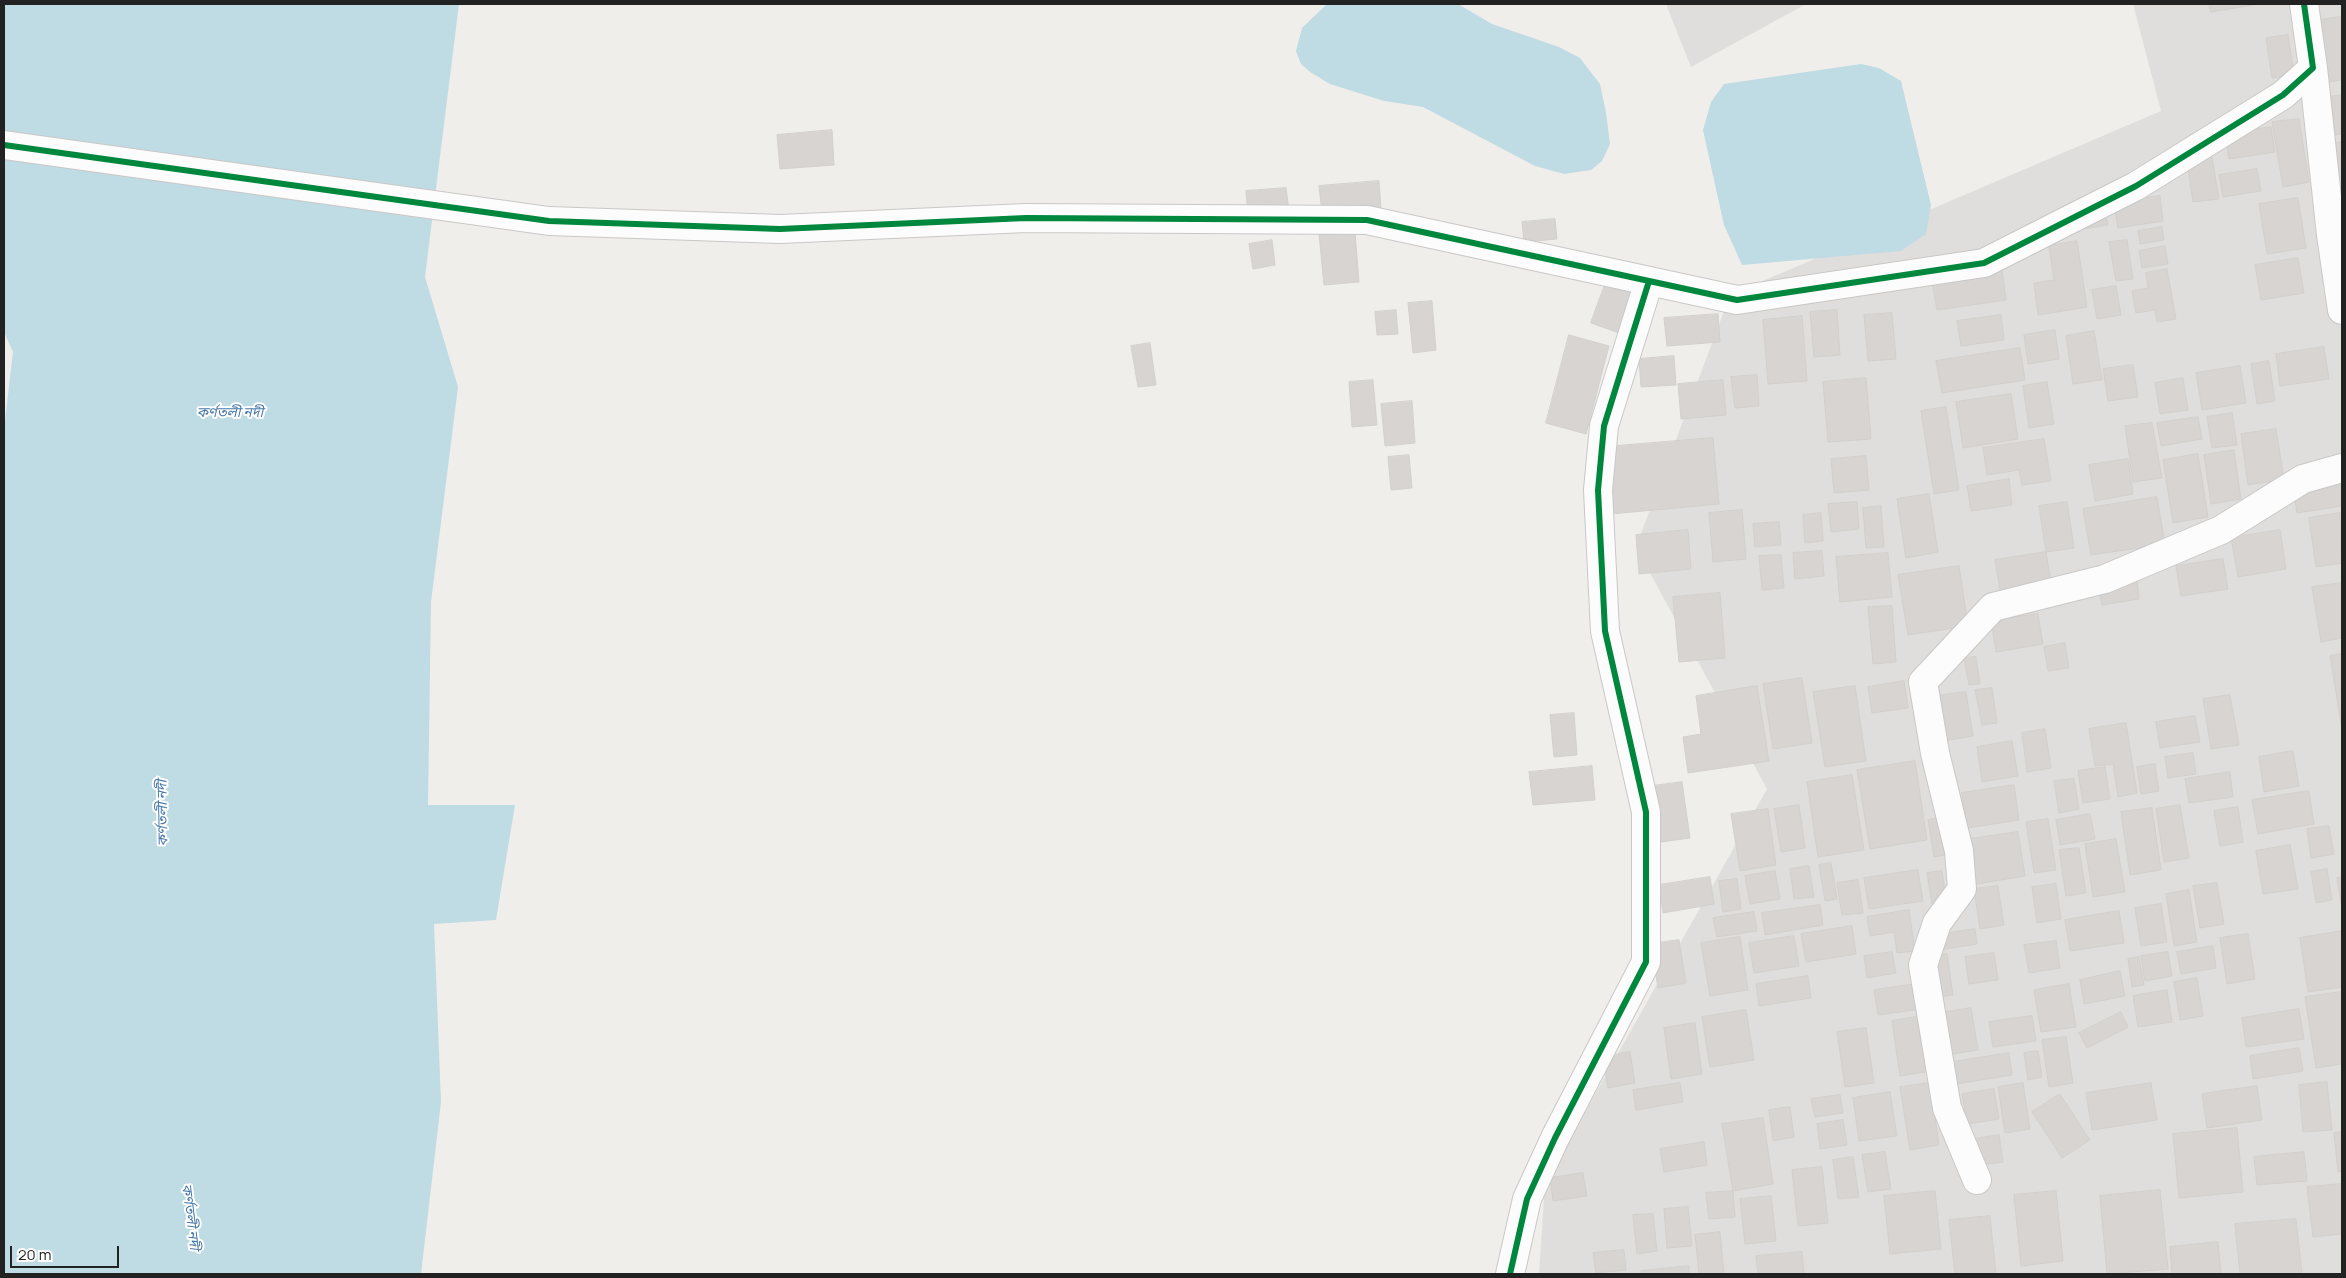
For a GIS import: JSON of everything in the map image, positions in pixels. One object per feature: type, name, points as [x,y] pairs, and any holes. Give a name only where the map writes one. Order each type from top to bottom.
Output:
[{"type":"street","points":[[2304,4],[2313,68],[2331,235],[2342,310]]},
{"type":"street","points":[[4,145],[549,221],[780,229],[1026,218],[1367,220],[1737,300],[1984,263],[2136,186],[2283,95],[2313,68]]},
{"type":"street","points":[[1510,1274],[1527,1199],[1555,1138],[1646,962],[1646,812],[1605,631],[1598,490],[1604,426],[1649,281]]},
{"type":"street","points":[[1977,1180],[1947,1108],[1923,965],[1937,923],[1962,888],[1959,851],[1935,753],[1923,682],[1993,607],[2105,579],[2220,530],[2303,479],[2342,468]]},
{"type":"shaded area","points":[[1666,4],[1806,4],[1691,67]]},
{"type":"shaded area","points":[[2133,4],[2342,4],[2342,1274],[1539,1274],[1545,1183],[1767,789],[1636,547],[1730,295],[2161,111]]},
{"type":"water","name":"কর্ণতলী নদী","points":[[4,4],[459,4],[425,277],[458,387],[431,602],[428,805],[515,805],[496,920],[434,924],[441,1102],[421,1274],[4,1274],[4,429],[13,352],[4,332]]},
{"type":"water","points":[[1327,4],[1458,4],[1492,24],[1559,47],[1580,58],[1600,84],[1610,144],[1602,161],[1591,170],[1564,174],[1535,166],[1423,107],[1384,101],[1330,84],[1301,64],[1296,51],[1302,28]]},
{"type":"water","points":[[1861,64],[1879,68],[1901,81],[1931,205],[1926,234],[1901,251],[1742,265],[1724,225],[1703,130],[1711,102],[1724,84]]},
{"type":"building","points":[[2209,4],[2259,4],[2211,12]]},
{"type":"building","points":[[2342,17],[2342,80],[2328,82],[2318,20]]},
{"type":"building","points":[[2288,35],[2294,75],[2272,78],[2266,38]]},
{"type":"building","points":[[2342,95],[2342,134],[2328,136],[2322,98]]},
{"type":"building","points":[[2299,119],[2309,182],[2283,187],[2272,122]]},
{"type":"building","points":[[2271,127],[2275,152],[2229,159],[2225,135]]},
{"type":"building","points":[[832,130],[834,165],[780,169],[777,135]]},
{"type":"building","points":[[2342,142],[2342,178],[2330,179],[2324,145]]},
{"type":"building","points":[[2212,157],[2219,199],[2193,202],[2187,161]]},
{"type":"building","points":[[2257,169],[2261,191],[2223,197],[2219,175]]},
{"type":"building","points":[[1379,181],[1381,208],[1322,213],[1319,186]]},
{"type":"building","points":[[1286,188],[1289,211],[1248,215],[1246,191]]},
{"type":"building","points":[[2160,196],[2163,221],[2118,228],[2114,203]]},
{"type":"building","points":[[2298,198],[2306,248],[2267,254],[2259,204]]},
{"type":"building","points":[[2105,212],[2108,225],[2083,229],[2081,215]]},
{"type":"building","points":[[1555,219],[1557,239],[1524,242],[1522,222]]},
{"type":"building","points":[[2162,227],[2164,240],[2140,244],[2138,231]]},
{"type":"building","points":[[1355,232],[1359,282],[1324,285],[1319,234]]},
{"type":"building","points":[[1272,240],[1275,265],[1253,269],[1249,244]]},
{"type":"building","points":[[2127,240],[2133,279],[2116,281],[2109,242]]},
{"type":"building","points":[[2077,241],[2087,307],[2038,315],[2034,283],[2054,280],[2049,246]]},
{"type":"building","points":[[2165,246],[2168,264],[2142,268],[2139,251]]},
{"type":"building","points":[[2298,258],[2304,293],[2261,300],[2255,265]]},
{"type":"building","points":[[2167,269],[2176,319],[2157,322],[2155,310],[2136,313],[2132,291],[2148,288],[2146,273]]},
{"type":"building","points":[[2002,270],[2006,300],[1937,310],[1932,281]]},
{"type":"building","points":[[1607,279],[1634,289],[1619,333],[1591,323]]},
{"type":"building","points":[[2116,286],[2121,315],[2097,319],[2092,290]]},
{"type":"building","points":[[1432,301],[1436,350],[1413,353],[1408,303]]},
{"type":"building","points":[[1396,310],[1398,334],[1377,335],[1375,312]]},
{"type":"building","points":[[1837,310],[1840,355],[1814,357],[1810,312]]},
{"type":"building","points":[[1892,313],[1896,359],[1868,361],[1864,315]]},
{"type":"building","points":[[1718,314],[1720,342],[1667,346],[1664,318]]},
{"type":"building","points":[[2001,315],[2004,340],[1961,346],[1957,321]]},
{"type":"building","points":[[1802,316],[1807,381],[1768,384],[1763,320]]},
{"type":"building","points":[[2055,330],[2059,359],[2028,364],[2024,335]]},
{"type":"building","points":[[2094,331],[2102,380],[2073,384],[2066,336]]},
{"type":"building","points":[[1569,335],[1609,346],[1586,434],[1546,423]]},
{"type":"building","points":[[1150,343],[1156,385],[1138,387],[1131,346]]},
{"type":"building","points":[[2324,347],[2329,379],[2280,386],[2276,354]]},
{"type":"building","points":[[2020,348],[2025,380],[1942,393],[1936,361]]},
{"type":"building","points":[[1674,356],[1676,385],[1641,387],[1639,359]]},
{"type":"building","points":[[2269,361],[2275,401],[2257,404],[2251,364]]},
{"type":"building","points":[[2133,365],[2138,397],[2108,401],[2103,369]]},
{"type":"building","points":[[2240,366],[2246,403],[2202,410],[2196,373]]},
{"type":"building","points":[[1757,375],[1759,406],[1735,408],[1731,377]]},
{"type":"building","points":[[1866,378],[1871,439],[1828,442],[1823,382]]},
{"type":"building","points":[[2183,378],[2188,410],[2160,414],[2155,383]]},
{"type":"building","points":[[1373,380],[1377,425],[1352,427],[1349,382]]},
{"type":"building","points":[[1723,380],[1726,415],[1681,419],[1678,384]]},
{"type":"building","points":[[2047,382],[2054,424],[2029,428],[2023,386]]},
{"type":"building","points":[[2011,394],[2018,439],[1963,448],[1956,402]]},
{"type":"building","points":[[1412,401],[1415,443],[1385,446],[1381,404]]},
{"type":"building","points":[[1946,407],[1959,490],[1934,494],[1921,411]]},
{"type":"building","points":[[2232,413],[2237,445],[2212,448],[2207,417]]},
{"type":"building","points":[[2198,417],[2202,439],[2161,446],[2157,423]]},
{"type":"building","points":[[2152,423],[2162,478],[2133,482],[2125,426]]},
{"type":"building","points":[[2276,429],[2284,479],[2248,485],[2241,434]]},
{"type":"building","points":[[1713,438],[1719,504],[1611,514],[1605,447]]},
{"type":"building","points":[[2044,439],[2051,481],[2022,485],[2019,470],[1987,475],[1983,448]]},
{"type":"building","points":[[2234,450],[2241,499],[2211,504],[2204,455]]},
{"type":"building","points":[[2198,454],[2208,517],[2173,523],[2163,460]]},
{"type":"building","points":[[1409,455],[1412,488],[1391,490],[1388,457]]},
{"type":"building","points":[[1866,456],[1869,490],[1834,493],[1831,459]]},
{"type":"building","points":[[2128,459],[2133,494],[2095,501],[2089,465]]},
{"type":"building","points":[[2009,479],[2012,505],[1971,511],[1967,486]]},
{"type":"building","points":[[2342,481],[2342,506],[2297,513],[2293,489]]},
{"type":"building","points":[[1929,494],[1938,552],[1906,558],[1897,499]]},
{"type":"building","points":[[2157,497],[2165,544],[2091,555],[2083,509]]},
{"type":"building","points":[[1857,502],[1859,529],[1831,532],[1828,504]]},
{"type":"building","points":[[2067,502],[2074,548],[2046,552],[2039,506]]},
{"type":"building","points":[[1881,506],[1884,547],[1866,548],[1863,508]]},
{"type":"building","points":[[1742,510],[1746,559],[1713,562],[1709,513]]},
{"type":"building","points":[[1821,513],[1823,541],[1805,543],[1803,515]]},
{"type":"building","points":[[2340,513],[2342,563],[2316,567],[2309,518]]},
{"type":"building","points":[[1779,522],[1781,545],[1755,547],[1753,524]]},
{"type":"building","points":[[1688,530],[1691,569],[1639,574],[1636,535]]},
{"type":"building","points":[[2280,530],[2286,569],[2238,577],[2231,538]]},
{"type":"building","points":[[1822,551],[1824,576],[1795,579],[1793,553]]},
{"type":"building","points":[[2046,552],[2052,588],[2001,596],[1995,560]]},
{"type":"building","points":[[1888,553],[1892,597],[1840,602],[1836,557]]},
{"type":"building","points":[[1781,555],[1784,588],[1762,590],[1759,556]]},
{"type":"building","points":[[2223,559],[2228,589],[2181,596],[2176,566]]},
{"type":"building","points":[[1959,566],[1968,626],[1908,635],[1898,575]]},
{"type":"building","points":[[2137,579],[2139,599],[2102,605],[2098,585]]},
{"type":"building","points":[[2342,583],[2342,638],[2321,642],[2312,587]]},
{"type":"building","points":[[1720,593],[1725,658],[1679,662],[1673,597]]},
{"type":"building","points":[[1892,606],[1896,662],[1873,664],[1868,607]]},
{"type":"building","points":[[2038,614],[2043,644],[1996,652],[1991,621]]},
{"type":"building","points":[[2065,643],[2069,668],[2048,671],[2044,647]]},
{"type":"building","points":[[2342,654],[2342,729],[2330,656]]},
{"type":"building","points":[[1976,657],[1980,684],[1969,685],[1964,658]]},
{"type":"building","points":[[1802,678],[1812,743],[1773,749],[1763,684]]},
{"type":"building","points":[[1904,681],[1908,708],[1872,713],[1868,687]]},
{"type":"building","points":[[1757,686],[1769,761],[1688,773],[1683,737],[1701,734],[1696,696]]},
{"type":"building","points":[[1855,686],[1866,761],[1825,767],[1813,692]]},
{"type":"building","points":[[1992,688],[1997,723],[1982,725],[1975,690]]},
{"type":"building","points":[[1966,692],[1973,736],[1943,741],[1936,696]]},
{"type":"building","points":[[2230,695],[2239,745],[2211,749],[2203,699]]},
{"type":"building","points":[[1574,713],[1577,755],[1554,757],[1550,715]]},
{"type":"building","points":[[2195,716],[2200,742],[2160,748],[2156,722]]},
{"type":"building","points":[[2126,723],[2137,793],[2118,797],[2113,764],[2095,766],[2089,729]]},
{"type":"building","points":[[2045,729],[2051,768],[2027,772],[2022,733]]},
{"type":"building","points":[[2012,741],[2018,776],[1982,782],[1977,747]]},
{"type":"building","points":[[2293,751],[2299,786],[2264,792],[2259,757]]},
{"type":"building","points":[[2193,753],[2196,774],[2168,778],[2165,757]]},
{"type":"building","points":[[1915,761],[1927,840],[1870,849],[1857,770]]},
{"type":"building","points":[[2155,764],[2159,791],[2141,794],[2137,767]]},
{"type":"building","points":[[1592,766],[1595,800],[1533,805],[1529,772]]},
{"type":"building","points":[[2105,767],[2110,799],[2083,803],[2078,771]]},
{"type":"building","points":[[2230,772],[2233,797],[2189,803],[2185,779]]},
{"type":"building","points":[[1852,775],[1864,850],[1818,857],[1807,782]]},
{"type":"building","points":[[2074,779],[2079,809],[2059,813],[2054,781]]},
{"type":"building","points":[[1682,782],[1690,838],[1661,842],[1653,786]]},
{"type":"building","points":[[2014,785],[2019,820],[1967,828],[1962,793]]},
{"type":"building","points":[[2309,791],[2314,824],[2258,834],[2252,800]]},
{"type":"building","points":[[1799,805],[1805,848],[1781,852],[1774,809]]},
{"type":"building","points":[[2180,805],[2189,858],[2164,862],[2156,809]]},
{"type":"building","points":[[2238,807],[2243,842],[2220,846],[2214,811]]},
{"type":"building","points":[[2152,808],[2161,870],[2130,875],[2121,812]]},
{"type":"building","points":[[1768,809],[1776,865],[1740,871],[1731,814]]},
{"type":"building","points":[[2090,814],[2095,839],[2060,845],[2056,820]]},
{"type":"building","points":[[1944,817],[1949,854],[1934,857],[1928,820]]},
{"type":"building","points":[[2048,819],[2056,870],[2034,873],[2026,822]]},
{"type":"building","points":[[2329,826],[2334,854],[2311,858],[2307,829]]},
{"type":"building","points":[[2018,832],[2025,876],[1976,884],[1970,839]]},
{"type":"building","points":[[2116,839],[2125,892],[2093,897],[2085,844]]},
{"type":"building","points":[[2290,845],[2298,889],[2263,894],[2256,851]]},
{"type":"building","points":[[2079,848],[2086,893],[2066,896],[2059,850]]},
{"type":"building","points":[[1831,863],[1837,899],[1825,901],[1819,865]]},
{"type":"building","points":[[1809,866],[1814,897],[1794,899],[1790,869]]},
{"type":"building","points":[[2327,869],[2332,900],[2316,903],[2311,872]]},
{"type":"building","points":[[1918,870],[1923,901],[1869,909],[1864,878]]},
{"type":"building","points":[[1775,871],[1780,899],[1750,904],[1745,876]]},
{"type":"building","points":[[1942,871],[1946,901],[1932,904],[1927,873]]},
{"type":"building","points":[[1710,877],[1714,904],[1663,913],[1659,885]]},
{"type":"building","points":[[2342,877],[2342,902],[2341,903],[2337,878]]},
{"type":"building","points":[[1737,879],[1741,909],[1723,912],[1719,881]]},
{"type":"building","points":[[1858,880],[1863,913],[1842,915],[1837,883]]},
{"type":"building","points":[[2217,883],[2224,924],[2200,928],[2193,886]]},
{"type":"building","points":[[2056,884],[2061,919],[2037,923],[2032,887]]},
{"type":"building","points":[[1998,886],[2004,925],[1980,929],[1974,889]]},
{"type":"building","points":[[2189,890],[2197,942],[2174,946],[2166,894]]},
{"type":"building","points":[[2161,904],[2167,942],[2141,946],[2135,908]]},
{"type":"building","points":[[1820,905],[1823,925],[1765,935],[1762,913]]},
{"type":"building","points":[[1909,910],[1915,951],[1897,953],[1894,932],[1870,936],[1867,917]]},
{"type":"building","points":[[2119,911],[2124,943],[2070,951],[2065,920]]},
{"type":"building","points":[[1754,912],[1757,931],[1717,937],[1713,918]]},
{"type":"building","points":[[1852,926],[1856,954],[1806,962],[1801,934]]},
{"type":"building","points":[[1975,929],[1977,944],[1938,950],[1936,935]]},
{"type":"building","points":[[2342,931],[2342,987],[2308,992],[2300,938]]},
{"type":"building","points":[[2248,934],[2255,979],[2227,984],[2220,938]]},
{"type":"building","points":[[1794,936],[1799,966],[1754,973],[1749,943]]},
{"type":"building","points":[[1740,937],[1748,990],[1710,996],[1701,943]]},
{"type":"building","points":[[1679,940],[1686,983],[1658,988],[1651,944]]},
{"type":"building","points":[[2056,941],[2060,968],[2029,973],[2024,945]]},
{"type":"building","points":[[2213,946],[2216,968],[2181,974],[2177,952]]},
{"type":"building","points":[[1892,952],[1896,973],[1867,978],[1864,956]]},
{"type":"building","points":[[2168,952],[2172,976],[2145,981],[2141,956]]},
{"type":"building","points":[[1994,953],[1998,980],[1969,984],[1965,957]]},
{"type":"building","points":[[1947,954],[1953,995],[1937,997],[1931,957]]},
{"type":"building","points":[[2139,957],[2144,985],[2132,987],[2128,959]]},
{"type":"building","points":[[2120,971],[2125,996],[2084,1004],[2080,980]]},
{"type":"building","points":[[1808,976],[1811,998],[1759,1006],[1756,984]]},
{"type":"building","points":[[2197,978],[2203,1016],[2180,1020],[2174,982]]},
{"type":"building","points":[[1917,984],[1921,1009],[1878,1015],[1874,990]]},
{"type":"building","points":[[2069,984],[2076,1027],[2041,1032],[2034,990]]},
{"type":"building","points":[[2167,990],[2172,1022],[2138,1027],[2133,996]]},
{"type":"building","points":[[2342,992],[2342,1064],[2316,1068],[2305,997]]},
{"type":"building","points":[[1971,1008],[1978,1050],[1947,1055],[1940,1013]]},
{"type":"building","points":[[2299,1009],[2304,1039],[2246,1047],[2242,1018]]},
{"type":"building","points":[[1746,1010],[1754,1060],[1710,1067],[1702,1017]]},
{"type":"building","points":[[2121,1012],[2128,1027],[2087,1048],[2079,1033]]},
{"type":"building","points":[[1922,1016],[1931,1071],[1900,1076],[1892,1021]]},
{"type":"building","points":[[2032,1016],[2036,1041],[1993,1047],[1989,1022]]},
{"type":"building","points":[[1695,1023],[1702,1074],[1671,1079],[1664,1028]]},
{"type":"building","points":[[1866,1028],[1874,1083],[1845,1087],[1837,1032]]},
{"type":"building","points":[[2066,1037],[2073,1083],[2049,1087],[2042,1040]]},
{"type":"building","points":[[2299,1048],[2303,1071],[2253,1079],[2250,1056]]},
{"type":"building","points":[[2038,1051],[2042,1077],[2028,1080],[2024,1053]]},
{"type":"building","points":[[1630,1052],[1635,1083],[1608,1088],[1603,1057]]},
{"type":"building","points":[[2009,1053],[2012,1075],[1956,1084],[1953,1062]]},
{"type":"building","points":[[2327,1082],[2332,1130],[2303,1132],[2299,1085]]},
{"type":"building","points":[[1680,1083],[1683,1102],[1636,1110],[1633,1090]]},
{"type":"building","points":[[1930,1083],[1939,1145],[1910,1150],[1900,1087]]},
{"type":"building","points":[[2023,1083],[2030,1129],[2005,1133],[1998,1087]]},
{"type":"building","points":[[2151,1083],[2157,1120],[2092,1130],[2086,1093]]},
{"type":"building","points":[[2257,1086],[2262,1120],[2207,1128],[2202,1094]]},
{"type":"building","points":[[1994,1089],[1999,1119],[1967,1124],[1962,1094]]},
{"type":"building","points":[[1890,1092],[1897,1136],[1859,1141],[1853,1098]]},
{"type":"building","points":[[2060,1094],[2090,1140],[2062,1158],[2032,1112]]},
{"type":"building","points":[[1840,1095],[1843,1113],[1815,1117],[1811,1099]]},
{"type":"building","points":[[1790,1107],[1794,1137],[1773,1141],[1769,1110]]},
{"type":"building","points":[[1763,1118],[1773,1184],[1733,1191],[1722,1124]]},
{"type":"building","points":[[1843,1120],[1847,1145],[1820,1149],[1817,1124]]},
{"type":"building","points":[[2237,1128],[2243,1192],[2179,1198],[2173,1134]]},
{"type":"building","points":[[2342,1132],[2342,1171],[2338,1172],[2334,1133]]},
{"type":"building","points":[[1999,1135],[2003,1162],[1973,1166],[1969,1140]]},
{"type":"building","points":[[1704,1142],[1707,1165],[1664,1172],[1660,1149]]},
{"type":"building","points":[[1885,1152],[1891,1189],[1868,1192],[1862,1155]]},
{"type":"building","points":[[2304,1152],[2307,1181],[2257,1185],[2254,1157]]},
{"type":"building","points":[[1853,1157],[1859,1197],[1838,1199],[1833,1160]]},
{"type":"building","points":[[1822,1167],[1828,1223],[1798,1226],[1792,1170]]},
{"type":"building","points":[[1583,1173],[1587,1196],[1553,1201],[1550,1178]]},
{"type":"building","points":[[2342,1184],[2342,1234],[2313,1237],[2307,1187]]},
{"type":"building","points":[[2160,1190],[2168,1269],[2107,1274],[2100,1196]]},
{"type":"building","points":[[1733,1191],[1735,1217],[1709,1219],[1706,1193]]},
{"type":"building","points":[[1935,1191],[1941,1249],[1890,1254],[1884,1196]]},
{"type":"building","points":[[2056,1191],[2063,1261],[2021,1266],[2014,1195]]},
{"type":"building","points":[[1771,1196],[1776,1241],[1745,1244],[1740,1199]]},
{"type":"building","points":[[1688,1207],[1692,1246],[1667,1248],[1664,1209]]},
{"type":"building","points":[[1653,1214],[1657,1251],[1637,1254],[1633,1215]]},
{"type":"building","points":[[1990,1216],[1996,1274],[1955,1274],[1949,1220]]},
{"type":"building","points":[[2296,1219],[2302,1274],[2240,1274],[2235,1224]]},
{"type":"building","points":[[1720,1232],[1724,1274],[1699,1274],[1695,1235]]},
{"type":"building","points":[[2218,1242],[2221,1274],[2172,1274],[2170,1247]]},
{"type":"building","points":[[1624,1250],[1626,1270],[1596,1273],[1593,1253]]},
{"type":"building","points":[[1802,1252],[1804,1274],[1758,1274],[1756,1256]]},
{"type":"building","points":[[1689,1266],[1689,1274],[1641,1274],[1641,1271]]},
{"type":"cycle path","points":[[4,145],[549,221],[780,229],[1026,218],[1367,220],[1737,300],[1984,263],[2136,186],[2283,95],[2313,68],[2304,4]]},
{"type":"cycle path","points":[[1510,1274],[1527,1199],[1555,1138],[1646,962],[1646,812],[1605,631],[1598,490],[1604,426],[1649,281]]}]
